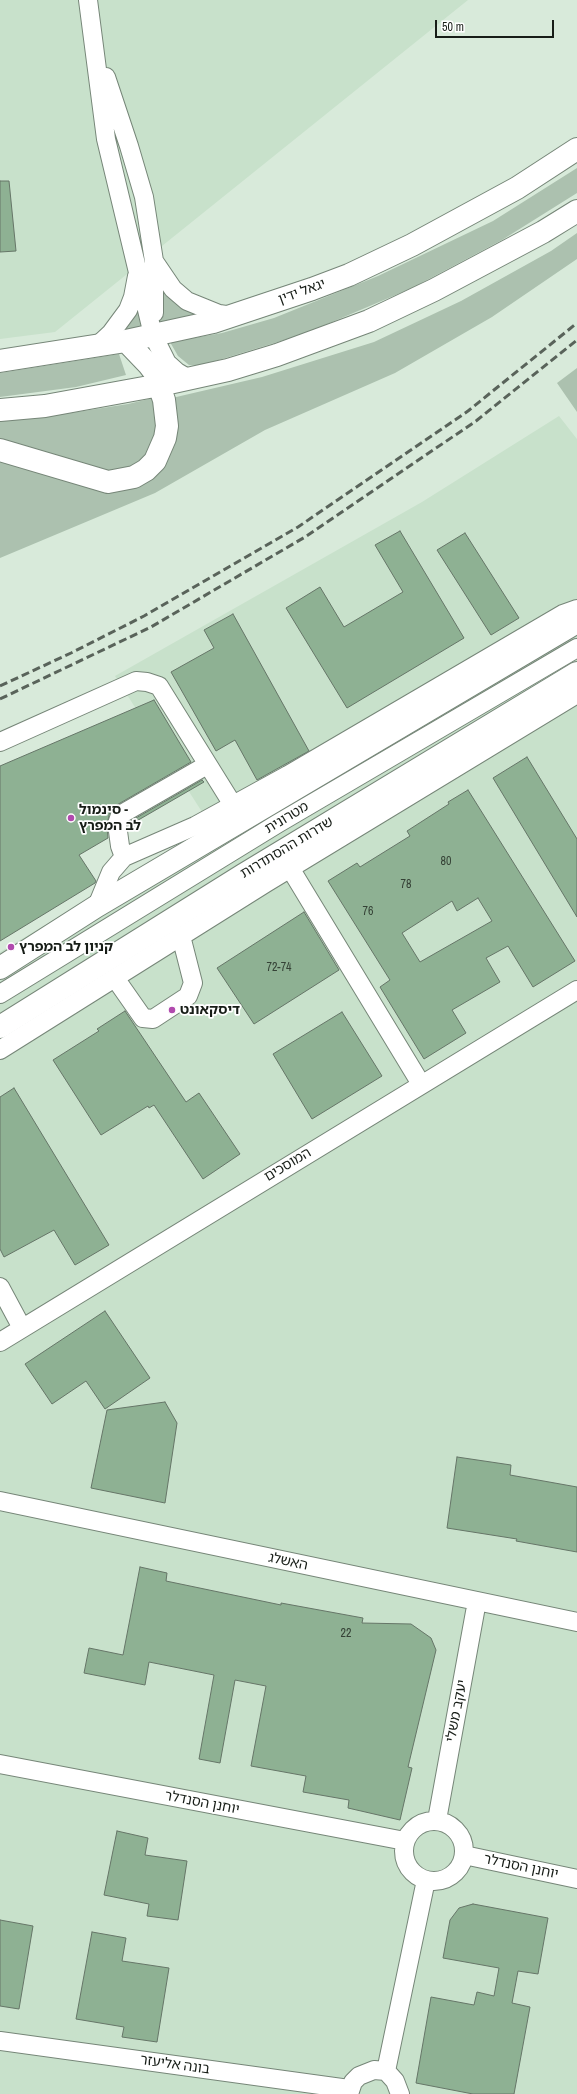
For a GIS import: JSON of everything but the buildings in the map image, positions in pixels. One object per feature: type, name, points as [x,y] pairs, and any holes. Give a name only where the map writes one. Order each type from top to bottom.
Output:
[{"type":"highway","name":"יגאל ידין","points":[[0,361],[126,342],[232,316],[349,275],[412,245],[517,188],[577,150]]},
{"type":"highway","points":[[0,410],[45,406],[122,393],[189,379],[277,355],[369,321],[492,260],[577,211]]},
{"type":"highway","points":[[0,450],[95,480],[108,482],[134,477],[146,470],[155,461],[165,438],[166,414],[160,385],[149,365],[126,342]]},
{"type":"highway","points":[[0,968],[97,906],[577,622]]},
{"type":"highway","name":"שדרות ההסתדרות","points":[[0,1026],[243,875],[577,673]]},
{"type":"street","points":[[88,0],[106,139],[153,335],[167,363],[177,372],[189,379]]},
{"type":"street","points":[[94,43],[129,146],[142,190],[154,261],[155,296],[153,335],[149,365],[138,382],[122,393]]},
{"type":"street","points":[[154,261],[173,289],[187,301],[219,314],[232,316]]},
{"type":"street","points":[[96,346],[111,333],[128,310],[133,297],[138,271]]},
{"type":"street","points":[[97,906],[111,872],[124,857],[195,826],[346,742],[563,614],[577,609]]},
{"type":"street","name":"מטרונית","points":[[0,994],[277,824],[577,648]]},
{"type":"street","points":[[0,742],[136,681],[147,682],[159,686],[233,805]]},
{"type":"street","points":[[0,1050],[290,868],[577,694]]},
{"type":"street","points":[[124,857],[120,846],[117,824],[120,815],[208,765]]},
{"type":"street","points":[[290,868],[421,1084]]},
{"type":"street","points":[[243,875],[266,883]]},
{"type":"street","points":[[115,978],[143,1018],[153,1019],[188,996],[192,983],[181,936]]},
{"type":"street","name":"המוסכים","points":[[0,1342],[577,990]]},
{"type":"street","points":[[0,1287],[22,1328]]},
{"type":"street","name":"האשלג","points":[[0,1502],[577,1622]]},
{"type":"street","name":"יעקב משלי","points":[[437,1820],[477,1601]]},
{"type":"street","name":"יוחנן הסנדלר","points":[[0,1764],[405,1841]]},
{"type":"street","points":[[437,1820],[450,1825],[460,1834],[464,1848],[464,1855],[462,1862],[454,1874],[441,1880],[426,1880],[418,1877],[407,1865],[404,1858],[405,1841],[408,1834],[421,1823],[437,1820]]},
{"type":"street","name":"יוחנן הסנדלר","points":[[464,1855],[577,1879]]},
{"type":"street","points":[[386,2071],[426,1880]]},
{"type":"street","name":"בונה אליעזר","points":[[0,2041],[349,2092]]},
{"type":"street","points":[[349,2092],[353,2082],[366,2072],[386,2071]]},
{"type":"street","points":[[386,2071],[395,2081],[400,2094]]},
{"type":"shaded area","points":[[0,0],[468,0],[55,332],[0,339]]},
{"type":"shaded area","points":[[577,168],[577,193],[502,240],[412,288],[304,334],[199,366],[189,365],[178,356],[170,342],[222,333],[274,318],[378,276],[493,221]]},
{"type":"shaded area","points":[[577,233],[577,259],[492,317],[395,373],[265,430],[155,493],[0,558],[0,460],[135,486],[172,398],[262,377],[374,342],[461,301],[551,251]]},
{"type":"shaded area","points":[[161,286],[207,317],[158,329]]},
{"type":"shaded area","points":[[140,298],[147,331],[109,341]]},
{"type":"shaded area","points":[[119,354],[126,375],[76,387],[0,397],[0,373]]},
{"type":"shaded area","points":[[577,368],[577,412],[557,383]]},
{"type":"shaded area","points":[[153,398],[158,433],[148,457],[118,476],[0,444],[0,420],[77,412],[128,404]]},
{"type":"shaded area","points":[[559,416],[577,439],[577,2094],[0,2094],[0,952],[211,826],[115,676],[422,502]]},
{"type":"railway","points":[[0,686],[71,653],[144,616],[298,527],[468,411],[577,323]]},
{"type":"railway","points":[[0,699],[151,627],[305,537],[476,421],[577,340]]},
{"type":"place","name":"סינמול - לב המפרץ","points":[[71,818]]},
{"type":"place","name":"קניון לב המפרץ","points":[[11,947]]},
{"type":"place","name":"דיסקאונט","points":[[172,1010]]}]
